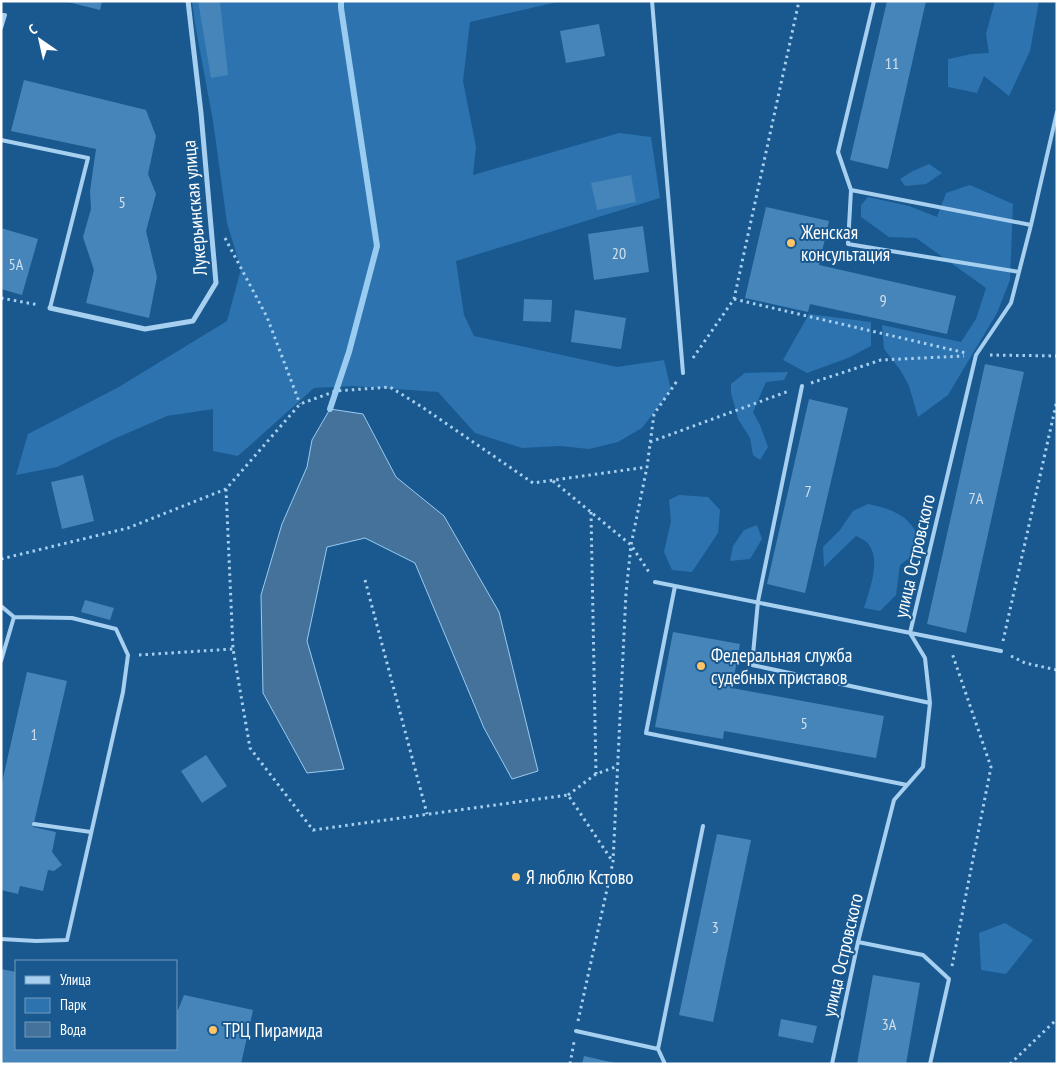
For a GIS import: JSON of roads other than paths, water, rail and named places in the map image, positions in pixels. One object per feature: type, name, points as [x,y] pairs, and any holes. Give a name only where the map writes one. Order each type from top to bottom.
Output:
[{"type":"street","name":"Лукерьинская улица","points":[[50,308],[145,330],[194,321],[216,283],[201,113],[188,1]]},
{"type":"lane","points":[[652,1],[683,373]]},
{"type":"lane","points":[[874,1],[838,152],[851,190],[848,244],[1019,272]]},
{"type":"lane","points":[[1,14],[6,15],[1,28]]},
{"type":"lane","name":"улица Островского","points":[[832,1064],[858,942],[894,800],[923,767],[930,703],[925,658],[910,633],[976,355],[1011,303],[1057,112]]},
{"type":"lane","points":[[1,140],[88,158],[50,308]]},
{"type":"lane","points":[[851,190],[1031,225]]},
{"type":"lane","points":[[802,386],[758,601],[752,665],[930,703]]},
{"type":"lane","points":[[655,582],[758,601],[1001,651]]},
{"type":"lane","points":[[674,586],[646,733],[907,785]]},
{"type":"lane","points":[[1,606],[14,617],[72,618],[116,629],[128,656],[123,692],[67,940],[1,939]]},
{"type":"lane","points":[[1,661],[14,617]]},
{"type":"lane","points":[[34,824],[91,832]]},
{"type":"lane","points":[[665,1064],[658,1049],[703,826]]},
{"type":"lane","points":[[858,942],[923,954],[949,979],[930,1064]]},
{"type":"lane","points":[[576,1031],[658,1049]]},
{"type":"water","points":[[330,409],[363,414],[396,477],[444,516],[499,612],[538,771],[512,779],[484,728],[415,563],[365,538],[327,547],[307,641],[344,769],[307,773],[263,693],[261,595],[282,524],[307,467],[312,440]]},
{"type":"waterway","points":[[330,409],[349,352],[377,246],[341,1]]},
{"type":"place","name":"Женская консультация","points":[[791,243]]},
{"type":"place","name":"Федеральная служба судебных приставов","points":[[701,666]]},
{"type":"place","name":"Я люблю Кстово","points":[[516,877]]},
{"type":"place","name":"ТРЦ Пирамида","points":[[213,1030]]}]
